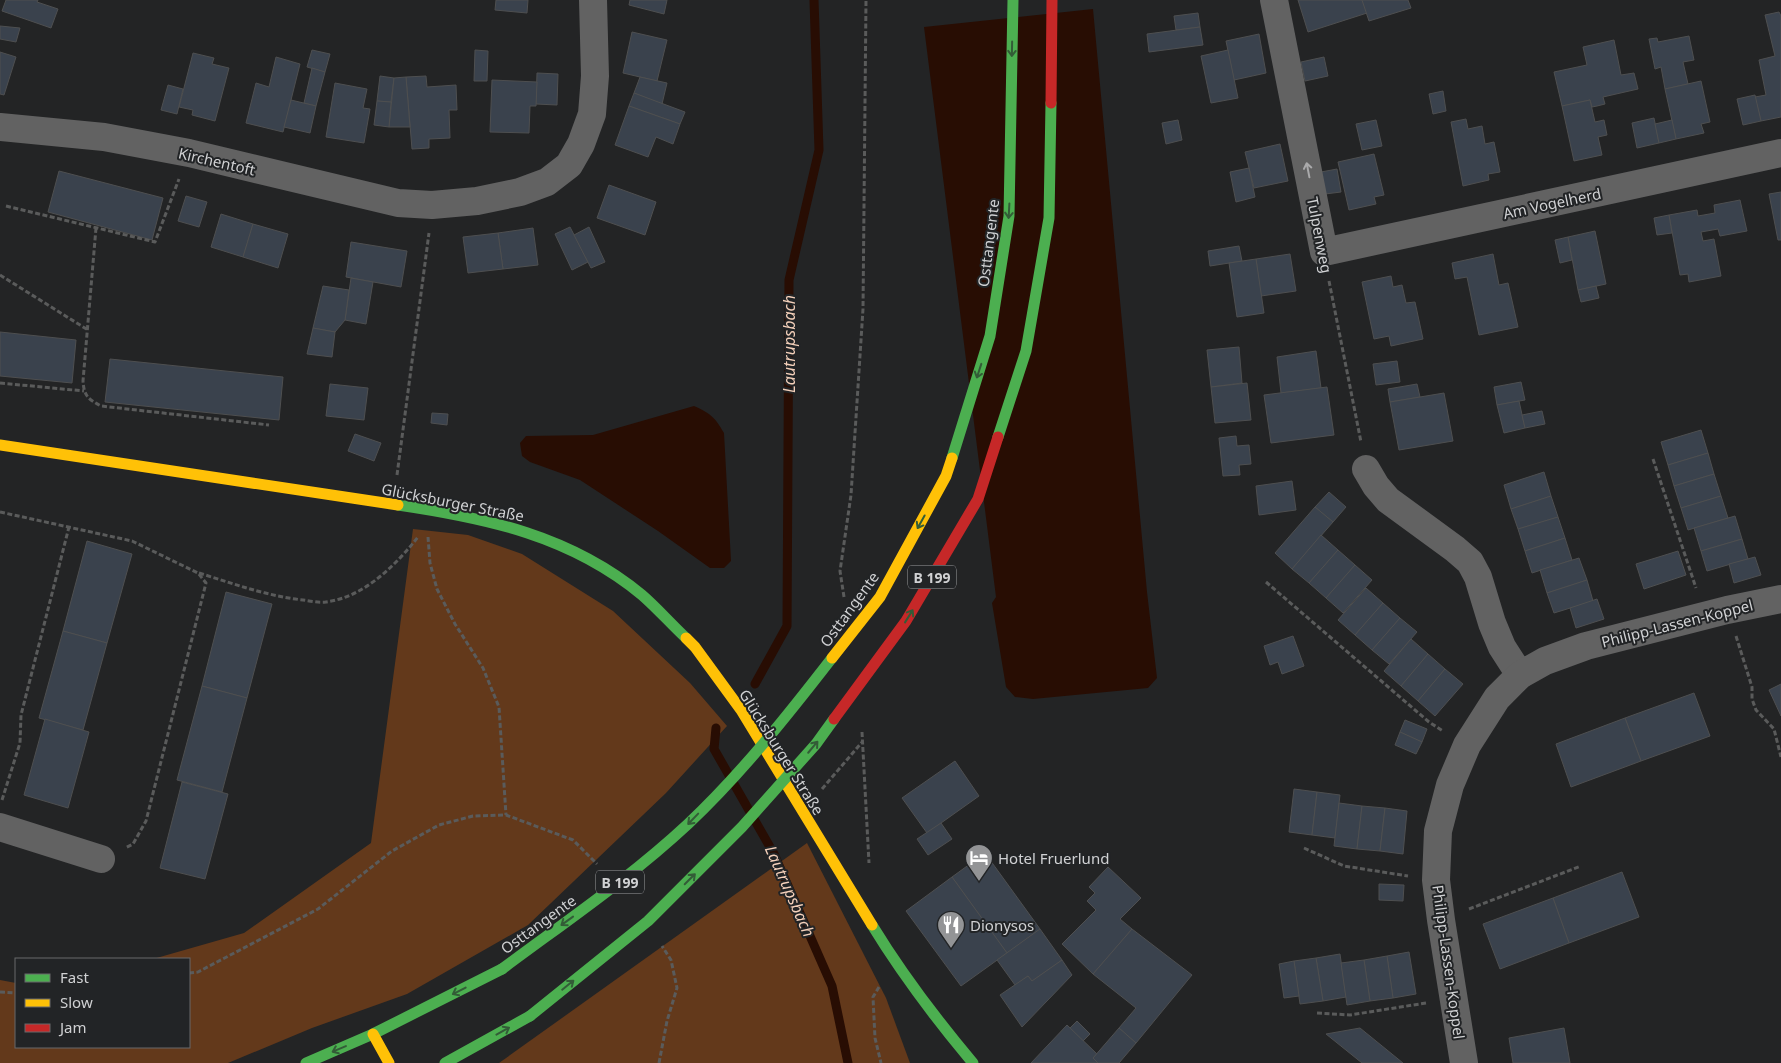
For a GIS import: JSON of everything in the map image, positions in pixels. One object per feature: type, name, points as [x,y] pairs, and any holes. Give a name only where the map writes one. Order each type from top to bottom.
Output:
[{"type":"main road","name":"Osttangente","points":[[373,1034],[502,969],[634,871],[688,824],[727,784],[791,711],[880,597],[946,476],[990,336],[1009,216],[1013,0]]},
{"type":"main road","name":"B 199","points":[[445,1063],[530,1016],[648,922],[742,827],[816,744],[906,621],[978,499],[1026,352],[1049,218],[1052,0]]},
{"type":"main road","name":"Glücksburger Straße","points":[[0,445],[427,509],[506,524],[546,538],[594,561],[642,595],[695,647],[741,710],[894,960],[950,1036],[973,1063]]},
{"type":"main road","name":"B 199","points":[[306,1063],[373,1034]]},
{"type":"main road","points":[[373,1034],[389,1063]]},
{"type":"street","name":"Kirchentoft","points":[[0,127],[104,137],[189,153],[398,203],[432,205],[476,201],[520,192],[547,182],[569,165],[592,114],[595,76],[593,0]]},
{"type":"street","name":"Tulpenweg","points":[[1274,0],[1324,252]]},
{"type":"street","name":"Am Vogelherd","points":[[1324,252],[1781,153]]},
{"type":"street","points":[[1366,469],[1376,486],[1388,500],[1470,562],[1478,577],[1492,623],[1502,647],[1520,675]]},
{"type":"street","name":"Philipp-Lassen-Koppel","points":[[1464,1063],[1436,880],[1438,831],[1450,785],[1467,745],[1497,698],[1520,675],[1545,661],[1586,646],[1716,612],[1781,599]]},
{"type":"street","points":[[0,827],[101,860]]},
{"type":"path","points":[[851,495],[863,309],[866,0]]},
{"type":"path","points":[[6,206],[155,242],[189,153]]},
{"type":"path","points":[[394,505],[432,205]]},
{"type":"path","points":[[96,228],[84,391],[91,400],[101,406],[269,425]]},
{"type":"path","name":"Tulpenweg","points":[[1324,252],[1366,469]]},
{"type":"path","points":[[0,275],[88,330]]},
{"type":"path","points":[[0,383],[84,391]]},
{"type":"path","points":[[1653,459],[1716,612],[1748,670],[1756,710],[1774,729],[1781,757]]},
{"type":"path","points":[[0,512],[132,541],[198,572],[245,588],[277,596],[325,603],[358,592],[373,582],[405,553],[423,531]]},
{"type":"path","points":[[0,806],[20,742],[21,715],[69,527]]},
{"type":"path","points":[[428,534],[430,563],[436,589],[483,668],[499,707],[506,815]]},
{"type":"path","points":[[101,860],[133,844],[146,821],[206,584],[198,572]]},
{"type":"path","points":[[1266,582],[1429,722],[1467,745]]},
{"type":"path","points":[[803,813],[863,741]]},
{"type":"path","points":[[190,973],[198,972],[318,909],[392,851],[439,825],[473,816],[506,815],[573,840],[602,868]]},
{"type":"path","points":[[1304,848],[1344,866],[1436,880]]},
{"type":"path","points":[[1441,920],[1581,866]]},
{"type":"path","points":[[659,1063],[667,1021],[677,988],[671,960],[661,944]]},
{"type":"path","points":[[0,992],[15,993]]},
{"type":"path","points":[[873,997],[875,1038],[881,1063]]},
{"type":"path","points":[[1316,1013],[1350,1015],[1453,999]]},
{"type":"shaded area","points":[[1093,9],[1147,592],[1157,678],[1148,688],[1033,699],[1015,697],[1006,687],[992,603],[996,597],[924,27]]},
{"type":"shaded area","points":[[694,406],[712,416],[724,433],[731,561],[724,568],[710,568],[580,480],[530,462],[522,456],[520,443],[526,436],[593,435]]},
{"type":"shaded area","points":[[413,529],[468,535],[522,554],[613,611],[690,683],[727,726],[666,793],[528,925],[407,994],[312,1028],[228,1063],[0,1063],[0,980],[15,983],[15,1048],[190,1048],[190,958],[156,958],[244,933],[371,843]]},
{"type":"shaded area","name":"Lautrupsbach","points":[[807,843],[886,998],[910,1063],[499,1063]]},
{"type":"building","points":[[6,0],[38,0],[37,2],[58,9],[51,28],[2,11]]},
{"type":"building","points":[[496,0],[528,0],[527,13],[495,10]]},
{"type":"building","points":[[630,0],[667,0],[664,14],[629,5]]},
{"type":"building","points":[[1298,0],[1362,0],[1367,13],[1308,32]]},
{"type":"building","points":[[1362,0],[1408,0],[1411,8],[1369,21]]},
{"type":"building","points":[[1779,12],[1781,16],[1781,117],[1761,121],[1755,97],[1766,95],[1759,60],[1775,56],[1765,15]]},
{"type":"building","points":[[1198,13],[1200,27],[1176,30],[1174,16]]},
{"type":"building","points":[[0,26],[20,28],[16,42],[0,39]]},
{"type":"building","points":[[1200,27],[1203,45],[1149,52],[1147,34]]},
{"type":"building","points":[[632,32],[667,40],[657,81],[623,73]]},
{"type":"building","points":[[1259,34],[1266,73],[1234,80],[1226,41]]},
{"type":"building","points":[[1689,36],[1694,60],[1683,62],[1688,84],[1665,89],[1661,67],[1655,69],[1649,39],[1657,38],[1658,42]]},
{"type":"building","points":[[1614,40],[1621,75],[1634,73],[1638,89],[1603,97],[1605,104],[1597,106],[1592,107],[1590,100],[1562,106],[1554,72],[1587,65],[1583,47]]},
{"type":"building","points":[[312,50],[330,54],[325,72],[307,67]]},
{"type":"building","points":[[475,50],[488,51],[487,81],[474,81]]},
{"type":"building","points":[[1228,50],[1238,98],[1211,103],[1201,56]]},
{"type":"building","points":[[0,52],[16,57],[4,95],[0,94]]},
{"type":"building","points":[[193,53],[214,58],[212,64],[229,68],[215,121],[192,115],[193,110],[179,107]]},
{"type":"building","points":[[276,57],[300,64],[283,132],[246,123],[256,83],[269,87]]},
{"type":"building","points":[[1324,57],[1328,76],[1305,81],[1301,62]]},
{"type":"building","points":[[312,68],[325,72],[316,106],[304,103]]},
{"type":"building","points":[[537,73],[558,74],[557,105],[536,104]]},
{"type":"building","points":[[380,76],[394,78],[391,102],[377,101]]},
{"type":"building","points":[[426,76],[427,87],[456,85],[457,110],[449,110],[450,138],[429,139],[429,148],[412,149],[406,77]]},
{"type":"building","points":[[406,77],[410,127],[389,127],[394,78]]},
{"type":"building","points":[[640,77],[667,83],[662,104],[634,93]]},
{"type":"building","points":[[492,80],[537,82],[536,106],[530,106],[529,133],[490,132]]},
{"type":"building","points":[[1701,81],[1710,122],[1701,124],[1704,133],[1676,139],[1665,89]]},
{"type":"building","points":[[335,83],[367,89],[363,108],[370,109],[364,143],[326,137]]},
{"type":"building","points":[[168,85],[183,89],[177,114],[161,110]]},
{"type":"building","points":[[1443,91],[1446,111],[1433,114],[1429,94]]},
{"type":"building","points":[[634,93],[685,112],[680,124],[629,106]]},
{"type":"building","points":[[1755,95],[1761,121],[1743,125],[1737,99]]},
{"type":"building","points":[[291,100],[316,106],[310,133],[284,127]]},
{"type":"building","points":[[1590,100],[1595,122],[1604,120],[1607,135],[1598,137],[1602,155],[1574,161],[1562,106]]},
{"type":"building","points":[[377,101],[391,102],[389,127],[374,125]]},
{"type":"building","points":[[629,106],[680,124],[673,144],[656,137],[648,157],[615,145]]},
{"type":"building","points":[[1654,118],[1659,143],[1637,148],[1632,123]]},
{"type":"building","points":[[1466,119],[1468,129],[1482,126],[1485,144],[1494,142],[1500,172],[1488,174],[1489,180],[1463,186],[1451,122]]},
{"type":"building","points":[[1178,120],[1182,140],[1166,144],[1162,123]]},
{"type":"building","points":[[1376,120],[1382,146],[1362,150],[1356,124]]},
{"type":"building","points":[[1672,120],[1676,139],[1659,143],[1655,124]]},
{"type":"building","points":[[1280,144],[1288,181],[1254,188],[1245,152]]},
{"type":"building","points":[[1374,154],[1384,195],[1374,197],[1376,204],[1349,210],[1338,162]]},
{"type":"building","points":[[1249,168],[1255,197],[1236,202],[1230,172]]},
{"type":"building","points":[[1337,169],[1341,192],[1325,194],[1321,172]]},
{"type":"building","points":[[59,171],[163,198],[152,240],[48,212]]},
{"type":"building","points":[[609,185],[656,202],[645,235],[597,218]]},
{"type":"building","points":[[1781,192],[1781,240],[1778,240],[1769,194]]},
{"type":"building","points":[[186,196],[207,202],[199,227],[178,221]]},
{"type":"building","points":[[1740,200],[1747,231],[1720,236],[1718,229],[1701,232],[1703,241],[1714,239],[1721,276],[1689,282],[1688,274],[1680,275],[1669,215],[1697,210],[1698,216],[1715,213],[1714,205]]},
{"type":"building","points":[[221,214],[253,224],[243,257],[211,247]]},
{"type":"building","points":[[1669,215],[1672,233],[1657,235],[1654,218]]},
{"type":"building","points":[[253,224],[288,234],[278,268],[243,257]]},
{"type":"building","points":[[570,227],[588,262],[572,270],[555,234]]},
{"type":"building","points":[[589,227],[605,262],[591,268],[574,235]]},
{"type":"building","points":[[533,228],[538,265],[503,269],[498,233]]},
{"type":"building","points":[[1595,231],[1606,284],[1578,290],[1568,237]]},
{"type":"building","points":[[498,233],[503,269],[468,273],[463,237]]},
{"type":"building","points":[[1568,237],[1572,260],[1560,263],[1555,240]]},
{"type":"building","points":[[351,242],[407,251],[401,287],[346,277]]},
{"type":"building","points":[[1239,246],[1242,261],[1210,266],[1208,251]]},
{"type":"building","points":[[1290,254],[1296,291],[1261,296],[1256,259]]},
{"type":"building","points":[[1493,254],[1499,285],[1508,283],[1518,327],[1479,335],[1467,277],[1455,279],[1452,263]]},
{"type":"building","points":[[1256,259],[1264,313],[1237,317],[1229,263]]},
{"type":"building","points":[[1391,276],[1393,287],[1402,285],[1406,303],[1415,302],[1423,339],[1391,346],[1389,336],[1374,339],[1362,282]]},
{"type":"building","points":[[351,278],[373,282],[366,324],[345,320]]},
{"type":"building","points":[[323,286],[349,290],[345,320],[335,332],[313,328]]},
{"type":"building","points":[[1596,286],[1599,298],[1581,302],[1578,290]]},
{"type":"building","points":[[313,328],[335,332],[332,357],[307,354]]},
{"type":"building","points":[[0,332],[76,340],[72,383],[0,376]]},
{"type":"building","points":[[1239,347],[1242,383],[1211,387],[1207,350]]},
{"type":"building","points":[[1316,351],[1321,388],[1281,393],[1277,357]]},
{"type":"building","points":[[110,359],[283,377],[279,420],[105,402]]},
{"type":"building","points":[[1397,361],[1400,382],[1376,385],[1373,364]]},
{"type":"building","points":[[1521,382],[1525,400],[1497,405],[1494,387]]},
{"type":"building","points":[[1247,383],[1251,420],[1215,423],[1211,387]]},
{"type":"building","points":[[330,384],[368,388],[364,420],[326,416]]},
{"type":"building","points":[[1417,384],[1420,397],[1390,402],[1388,389]]},
{"type":"building","points":[[1327,387],[1334,435],[1271,443],[1264,395]]},
{"type":"building","points":[[1444,393],[1453,441],[1399,450],[1390,402]]},
{"type":"building","points":[[1519,401],[1525,428],[1504,433],[1497,405]]},
{"type":"building","points":[[1542,411],[1545,424],[1525,428],[1522,415]]},
{"type":"building","points":[[432,413],[448,414],[447,425],[431,423]]},
{"type":"building","points":[[1701,430],[1708,453],[1668,465],[1661,442]]},
{"type":"building","points":[[355,434],[381,443],[374,461],[348,451]]},
{"type":"building","points":[[1236,436],[1237,446],[1249,445],[1251,464],[1239,465],[1240,475],[1223,476],[1219,438]]},
{"type":"building","points":[[1708,453],[1714,474],[1674,486],[1668,465]]},
{"type":"building","points":[[1544,472],[1551,496],[1511,509],[1504,485]]},
{"type":"building","points":[[1714,474],[1721,496],[1681,508],[1674,486]]},
{"type":"building","points":[[1292,481],[1296,510],[1259,515],[1256,486]]},
{"type":"building","points":[[1329,492],[1346,507],[1333,522],[1315,507]]},
{"type":"building","points":[[1551,496],[1558,517],[1518,529],[1511,509]]},
{"type":"building","points":[[1721,496],[1728,518],[1688,530],[1681,508]]},
{"type":"building","points":[[1315,507],[1333,522],[1292,569],[1275,553]]},
{"type":"building","points":[[1735,516],[1742,539],[1701,551],[1694,528]]},
{"type":"building","points":[[1558,517],[1565,538],[1525,551],[1518,529]]},
{"type":"building","points":[[1321,535],[1338,550],[1309,583],[1292,569]]},
{"type":"building","points":[[1565,538],[1572,560],[1532,573],[1525,551]]},
{"type":"building","points":[[1742,539],[1748,559],[1707,571],[1701,551]]},
{"type":"building","points":[[87,541],[132,554],[107,643],[63,631]]},
{"type":"building","points":[[1338,550],[1355,565],[1326,598],[1309,583]]},
{"type":"building","points":[[1678,551],[1686,575],[1644,589],[1636,564]]},
{"type":"building","points":[[1755,557],[1761,575],[1734,583],[1729,564]]},
{"type":"building","points":[[1579,558],[1587,580],[1547,593],[1540,570]]},
{"type":"building","points":[[1355,565],[1372,580],[1343,613],[1326,598]]},
{"type":"building","points":[[1587,580],[1593,601],[1554,613],[1547,593]]},
{"type":"building","points":[[1366,588],[1383,603],[1355,635],[1338,620]]},
{"type":"building","points":[[226,592],[272,604],[247,698],[202,686]]},
{"type":"building","points":[[1597,599],[1604,619],[1576,628],[1570,608]]},
{"type":"building","points":[[1383,603],[1400,618],[1372,650],[1355,635]]},
{"type":"building","points":[[1400,618],[1417,632],[1389,664],[1372,650]]},
{"type":"building","points":[[63,631],[107,643],[83,730],[39,718]]},
{"type":"building","points":[[1293,636],[1304,666],[1282,674],[1278,662],[1270,665],[1264,646]]},
{"type":"building","points":[[1411,639],[1428,654],[1401,686],[1384,671]]},
{"type":"building","points":[[1428,654],[1445,669],[1418,701],[1401,686]]},
{"type":"building","points":[[1445,669],[1463,684],[1435,716],[1418,701]]},
{"type":"building","points":[[1781,684],[1781,716],[1769,690]]},
{"type":"building","points":[[202,686],[247,698],[222,792],[177,780]]},
{"type":"building","points":[[1694,693],[1710,736],[1641,761],[1625,718]]},
{"type":"building","points":[[1625,718],[1641,761],[1571,787],[1556,744]]},
{"type":"building","points":[[45,719],[89,732],[68,808],[24,795]]},
{"type":"building","points":[[1405,720],[1427,729],[1422,742],[1400,732]]},
{"type":"building","points":[[1400,732],[1422,742],[1416,754],[1395,745]]},
{"type":"building","points":[[955,761],[979,796],[927,833],[902,798]]},
{"type":"building","points":[[182,782],[228,794],[205,879],[160,868]]},
{"type":"building","points":[[1294,789],[1317,792],[1312,835],[1289,832]]},
{"type":"building","points":[[1317,792],[1340,795],[1335,838],[1312,835]]},
{"type":"building","points":[[1339,803],[1362,806],[1357,849],[1334,846]]},
{"type":"building","points":[[1362,806],[1385,808],[1380,851],[1357,849]]},
{"type":"building","points":[[1385,808],[1407,811],[1403,854],[1380,851]]},
{"type":"building","points":[[941,823],[952,839],[928,855],[917,839]]},
{"type":"building","points":[[985,853],[1040,929],[1007,953],[952,877]]},
{"type":"building","points":[[1108,867],[1141,898],[1120,919],[1132,929],[1093,974],[1062,944],[1096,910],[1087,901],[1095,893],[1089,887]]},
{"type":"building","points":[[1622,872],[1639,917],[1569,943],[1553,898]]},
{"type":"building","points":[[952,877],[1007,953],[961,986],[906,911]]},
{"type":"building","points":[[1379,884],[1404,885],[1403,901],[1379,900]]},
{"type":"building","points":[[1553,898],[1569,943],[1500,969],[1483,924]]},
{"type":"building","points":[[1040,929],[1062,960],[1032,981],[1028,976],[1015,985],[997,960]]},
{"type":"building","points":[[1132,929],[1192,975],[1136,1043],[1119,1028],[1136,1008],[1093,974]]},
{"type":"building","points":[[1409,952],[1416,994],[1393,998],[1387,956]]},
{"type":"building","points":[[1340,954],[1346,997],[1323,1001],[1316,958]]},
{"type":"building","points":[[1387,956],[1393,998],[1370,1001],[1364,960]]},
{"type":"building","points":[[1316,958],[1323,1001],[1300,1004],[1294,961]]},
{"type":"building","points":[[1062,960],[1072,975],[1022,1027],[1000,995],[1028,976],[1032,981]]},
{"type":"building","points":[[1364,960],[1370,1001],[1347,1005],[1341,963]]},
{"type":"building","points":[[1294,961],[1299,996],[1284,998],[1279,964]]},
{"type":"building","points":[[1077,1021],[1090,1034],[1083,1041],[1070,1028]]},
{"type":"building","points":[[1067,1025],[1097,1054],[1093,1058],[1098,1063],[1031,1063]]},
{"type":"building","points":[[1119,1028],[1136,1043],[1119,1063],[1098,1063],[1093,1058]]},
{"type":"building","points":[[1360,1028],[1403,1063],[1362,1063],[1326,1034]]},
{"type":"building","points":[[1564,1028],[1570,1063],[1513,1063],[1509,1038]]},
{"type":"waterway","name":"Lautrupsbach","points":[[755,684],[787,626],[789,280],[819,150],[814,0]]},
{"type":"waterway","name":"Lautrupsbach","points":[[716,728],[714,749],[774,854],[832,986],[848,1063]]},
{"type":"traffic: fast","points":[[952,458],[990,336],[1009,216],[1013,0]]},
{"type":"traffic: fast","points":[[998,437],[1026,351],[1049,218],[1051,103]]},
{"type":"traffic: fast","points":[[398,505],[464,516],[527,533],[557,544],[615,575],[642,595],[686,638]]},
{"type":"traffic: fast","points":[[502,969],[620,881],[688,824],[745,765],[832,658]]},
{"type":"traffic: fast","points":[[530,1016],[648,921],[742,827],[816,744],[834,719]]},
{"type":"traffic: fast","points":[[872,925],[920,996],[973,1063]]},
{"type":"traffic: fast","points":[[306,1063],[373,1034],[502,969]]},
{"type":"traffic: fast","points":[[445,1063],[530,1016]]},
{"type":"traffic: slow","points":[[0,445],[398,505]]},
{"type":"traffic: slow","points":[[832,658],[880,597],[946,476],[952,458]]},
{"type":"traffic: slow","points":[[686,638],[695,647],[741,710],[872,925]]},
{"type":"traffic: slow","points":[[373,1034],[389,1063]]},
{"type":"traffic: jam","points":[[1051,103],[1052,0]]},
{"type":"traffic: jam","points":[[834,719],[906,621],[978,499],[998,437]]},
{"type":"place","name":"Hotel Fruerlund","points":[[979,882]]},
{"type":"place","name":"Dionysos","points":[[951,949]]}]
